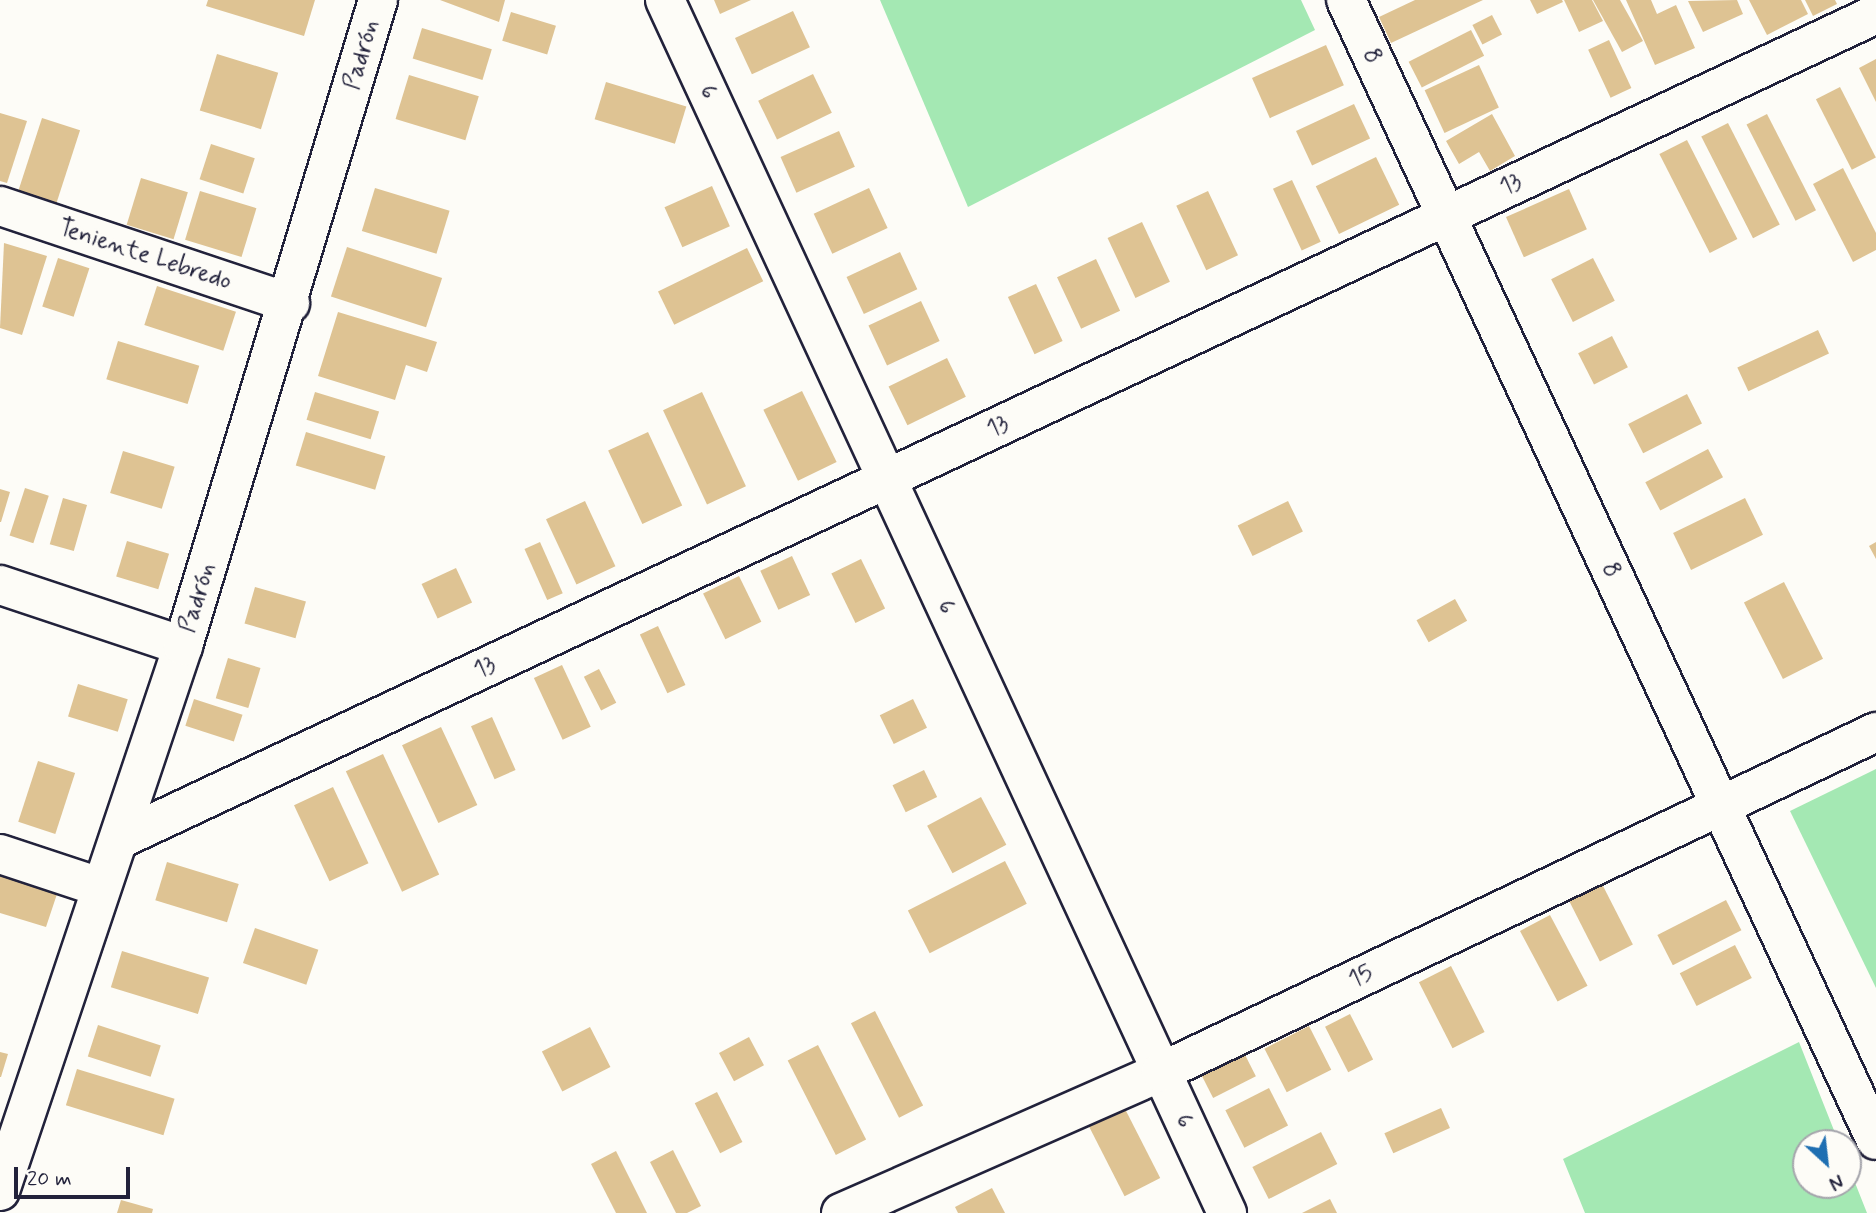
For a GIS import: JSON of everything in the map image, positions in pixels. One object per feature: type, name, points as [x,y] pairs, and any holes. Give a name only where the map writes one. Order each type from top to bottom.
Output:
[{"type":"street","name":"Padrón","points":[[0,1191],[183,646],[290,303],[378,0]]},
{"type":"street","name":"6","points":[[665,0],[1227,1213]]},
{"type":"street","name":"8","points":[[1346,0],[1876,1140]]},
{"type":"street","name":"13","points":[[120,839],[1876,14]]},
{"type":"street","name":"Teniente Lebredo","points":[[0,206],[290,303]]},
{"type":"street","points":[[0,585],[183,646]]},
{"type":"street","name":"15","points":[[841,1213],[1161,1072],[1876,732]]},
{"type":"street","points":[[0,854],[100,887]]},
{"type":"green space","points":[[880,0],[1301,0],[1315,30],[968,207]]},
{"type":"green space","points":[[1876,769],[1876,988],[1790,811]]},
{"type":"green space","points":[[1799,1042],[1833,1129],[1792,1129],[1792,1199],[1861,1199],[1867,1213],[1585,1213],[1563,1159]]},
{"type":"building","points":[[208,0],[315,0],[304,36],[206,6]]},
{"type":"building","points":[[440,0],[505,0],[499,22]]},
{"type":"building","points":[[714,0],[751,0],[720,14]]},
{"type":"building","points":[[1415,0],[1483,0],[1391,43],[1379,17]]},
{"type":"building","points":[[1530,0],[1562,0],[1563,2],[1537,14]]},
{"type":"building","points":[[1564,0],[1592,0],[1603,21],[1579,32]]},
{"type":"building","points":[[1593,0],[1620,0],[1643,41],[1622,52]]},
{"type":"building","points":[[1626,0],[1651,0],[1657,14],[1676,5],[1695,48],[1655,65]]},
{"type":"building","points":[[1737,0],[1743,14],[1703,32],[1688,1]]},
{"type":"building","points":[[1749,0],[1801,0],[1808,14],[1767,35]]},
{"type":"building","points":[[1805,0],[1835,0],[1837,4],[1813,16]]},
{"type":"building","points":[[793,11],[810,47],[752,74],[735,38]]},
{"type":"building","points":[[511,12],[556,26],[547,54],[502,41]]},
{"type":"building","points":[[1492,15],[1502,35],[1482,45],[1472,25]]},
{"type":"building","points":[[422,28],[492,49],[482,80],[413,59]]},
{"type":"building","points":[[1471,30],[1484,56],[1422,88],[1409,62]]},
{"type":"building","points":[[1609,40],[1631,88],[1611,98],[1588,50]]},
{"type":"building","points":[[1326,45],[1344,85],[1270,118],[1252,78]]},
{"type":"building","points":[[217,54],[278,73],[261,129],[200,110]]},
{"type":"building","points":[[1876,59],[1876,102],[1859,68]]},
{"type":"building","points":[[1479,65],[1499,108],[1444,133],[1425,90]]},
{"type":"building","points":[[813,74],[832,113],[777,139],[758,101]]},
{"type":"building","points":[[409,75],[479,96],[465,140],[396,119]]},
{"type":"building","points":[[606,82],[686,107],[675,144],[595,119]]},
{"type":"building","points":[[1840,87],[1876,157],[1852,170],[1816,99]]},
{"type":"building","points":[[1354,104],[1370,138],[1312,165],[1296,131]]},
{"type":"building","points":[[0,113],[27,121],[7,183],[0,181]]},
{"type":"building","points":[[1492,114],[1515,156],[1490,171],[1479,152],[1459,164],[1446,141]]},
{"type":"building","points":[[1767,114],[1816,210],[1796,221],[1747,124]]},
{"type":"building","points":[[42,118],[80,130],[57,203],[19,190]]},
{"type":"building","points":[[1728,123],[1780,225],[1753,238],[1701,137]]},
{"type":"building","points":[[839,131],[855,167],[796,193],[781,157]]},
{"type":"building","points":[[1687,140],[1737,239],[1710,253],[1659,154]]},
{"type":"building","points":[[211,144],[255,158],[243,193],[200,179]]},
{"type":"building","points":[[1376,157],[1399,205],[1339,234],[1316,186]]},
{"type":"building","points":[[1843,168],[1876,233],[1876,250],[1853,262],[1813,184]]},
{"type":"building","points":[[141,178],[188,192],[174,239],[127,225]]},
{"type":"building","points":[[1292,180],[1321,242],[1302,251],[1273,189]]},
{"type":"building","points":[[712,186],[730,226],[682,247],[664,207]]},
{"type":"building","points":[[375,188],[450,211],[436,254],[362,231]]},
{"type":"building","points":[[869,188],[888,228],[832,254],[814,214]]},
{"type":"building","points":[[1569,189],[1587,229],[1524,257],[1506,217]]},
{"type":"building","points":[[200,191],[256,208],[242,257],[185,240]]},
{"type":"building","points":[[1208,191],[1238,255],[1206,270],[1176,206]]},
{"type":"building","points":[[1142,222],[1170,282],[1135,298],[1108,238]]},
{"type":"building","points":[[4,243],[47,256],[22,335],[0,328]]},
{"type":"building","points":[[347,247],[442,278],[426,327],[331,296]]},
{"type":"building","points":[[747,248],[763,281],[674,325],[658,291]]},
{"type":"building","points":[[900,252],[917,289],[864,314],[847,277]]},
{"type":"building","points":[[58,258],[89,268],[74,317],[42,307]]},
{"type":"building","points":[[1593,258],[1615,301],[1573,322],[1551,279]]},
{"type":"building","points":[[1096,259],[1120,311],[1081,329],[1057,277]]},
{"type":"building","points":[[1036,284],[1063,341],[1035,354],[1008,297]]},
{"type":"building","points":[[157,286],[236,312],[223,351],[144,325]]},
{"type":"building","points":[[921,301],[940,341],[887,365],[868,326]]},
{"type":"building","points":[[338,312],[437,342],[427,372],[406,365],[395,400],[318,376]]},
{"type":"building","points":[[1818,330],[1829,354],[1748,391],[1737,368]]},
{"type":"building","points":[[1612,336],[1628,367],[1594,384],[1578,353]]},
{"type":"building","points":[[118,341],[199,366],[188,404],[106,379]]},
{"type":"building","points":[[947,358],[966,397],[907,425],[889,386]]},
{"type":"building","points":[[802,391],[837,462],[798,481],[763,410]]},
{"type":"building","points":[[315,392],[379,412],[371,439],[307,420]]},
{"type":"building","points":[[702,392],[746,486],[707,504],[663,410]]},
{"type":"building","points":[[1687,394],[1702,423],[1643,453],[1628,424]]},
{"type":"building","points":[[306,432],[385,456],[375,490],[296,465]]},
{"type":"building","points":[[648,432],[682,505],[642,524],[608,451]]},
{"type":"building","points":[[1708,449],[1723,477],[1660,511],[1645,482]]},
{"type":"building","points":[[123,451],[175,467],[162,509],[110,493]]},
{"type":"building","points":[[25,488],[49,496],[33,543],[10,536]]},
{"type":"building","points":[[0,489],[10,492],[1,522],[0,522]]},
{"type":"building","points":[[63,498],[87,505],[74,551],[50,544]]},
{"type":"building","points":[[1745,498],[1763,535],[1691,570],[1673,533]]},
{"type":"building","points":[[585,501],[615,566],[576,584],[546,519]]},
{"type":"building","points":[[1288,501],[1303,532],[1253,556],[1238,526]]},
{"type":"building","points":[[127,541],[169,554],[158,589],[116,576]]},
{"type":"building","points":[[540,542],[563,593],[547,600],[524,549]]},
{"type":"building","points":[[1876,542],[1876,559],[1869,546]]},
{"type":"building","points":[[792,556],[810,595],[778,610],[760,571]]},
{"type":"building","points":[[861,559],[885,608],[855,623],[831,573]]},
{"type":"building","points":[[456,568],[472,602],[438,618],[422,584]]},
{"type":"building","points":[[739,576],[761,622],[725,639],[703,594]]},
{"type":"building","points":[[1784,582],[1823,659],[1783,679],[1744,602]]},
{"type":"building","points":[[255,587],[306,602],[295,638],[245,624]]},
{"type":"building","points":[[1455,599],[1467,621],[1429,642],[1417,620]]},
{"type":"building","points":[[658,626],[685,685],[667,693],[640,634]]},
{"type":"building","points":[[228,658],[261,668],[248,708],[216,698]]},
{"type":"building","points":[[562,665],[591,727],[563,740],[534,678]]},
{"type":"building","points":[[599,669],[616,703],[601,711],[584,677]]},
{"type":"building","points":[[78,684],[128,699],[118,732],[68,717]]},
{"type":"building","points":[[194,699],[243,715],[234,741],[185,726]]},
{"type":"building","points":[[913,699],[927,728],[894,744],[880,715]]},
{"type":"building","points":[[492,717],[516,770],[495,779],[471,726]]},
{"type":"building","points":[[441,727],[477,805],[438,823],[402,745]]},
{"type":"building","points":[[383,754],[439,875],[402,892],[346,771]]},
{"type":"building","points":[[38,761],[75,773],[55,834],[18,822]]},
{"type":"building","points":[[924,770],[937,797],[906,812],[893,785]]},
{"type":"building","points":[[333,787],[368,863],[330,881],[294,805]]},
{"type":"building","points":[[981,797],[1006,845],[952,873],[927,826]]},
{"type":"building","points":[[1005,861],[1027,904],[930,953],[908,910]]},
{"type":"building","points":[[167,862],[239,884],[227,922],[155,900]]},
{"type":"building","points":[[0,870],[59,888],[46,927],[0,913]]},
{"type":"building","points":[[1602,884],[1633,945],[1600,961],[1569,901]]},
{"type":"building","points":[[1726,900],[1741,930],[1673,965],[1657,935]]},
{"type":"building","points":[[1550,915],[1588,986],[1558,1002],[1520,931]]},
{"type":"building","points":[[255,928],[318,950],[306,985],[243,963]]},
{"type":"building","points":[[1735,945],[1752,978],[1697,1006],[1680,973]]},
{"type":"building","points":[[122,951],[209,978],[198,1014],[111,987]]},
{"type":"building","points":[[1451,966],[1485,1032],[1453,1048],[1419,982]]},
{"type":"building","points":[[875,1011],[923,1105],[899,1118],[851,1023]]},
{"type":"building","points":[[1350,1014],[1373,1059],[1348,1072],[1325,1027]]},
{"type":"building","points":[[98,1025],[161,1045],[151,1077],[88,1056]]},
{"type":"building","points":[[1309,1026],[1331,1070],[1287,1092],[1264,1049]]},
{"type":"building","points":[[590,1027],[610,1067],[562,1092],[542,1052]]},
{"type":"building","points":[[749,1037],[764,1065],[734,1081],[719,1053]]},
{"type":"building","points":[[818,1045],[866,1139],[836,1155],[788,1060]]},
{"type":"building","points":[[1240,1045],[1256,1076],[1213,1098],[1197,1067]]},
{"type":"building","points":[[0,1052],[8,1054],[1,1077],[0,1077]]},
{"type":"building","points":[[77,1069],[175,1099],[163,1135],[66,1105]]},
{"type":"building","points":[[1269,1088],[1288,1125],[1244,1148],[1225,1110]]},
{"type":"building","points":[[717,1092],[742,1142],[720,1153],[695,1103]]},
{"type":"building","points":[[1123,1105],[1160,1178],[1125,1196],[1087,1123]]},
{"type":"building","points":[[1441,1108],[1450,1128],[1393,1153],[1384,1133]]},
{"type":"building","points":[[1321,1132],[1337,1164],[1269,1199],[1252,1167]]},
{"type":"building","points":[[673,1150],[701,1206],[687,1213],[676,1213],[650,1162]]},
{"type":"building","points":[[616,1151],[647,1213],[616,1213],[591,1164]]},
{"type":"building","points":[[992,1188],[1005,1213],[958,1213],[955,1207]]},
{"type":"building","points":[[1330,1199],[1337,1213],[1302,1213]]},
{"type":"building","points":[[121,1200],[153,1209],[152,1213],[117,1213]]}]
